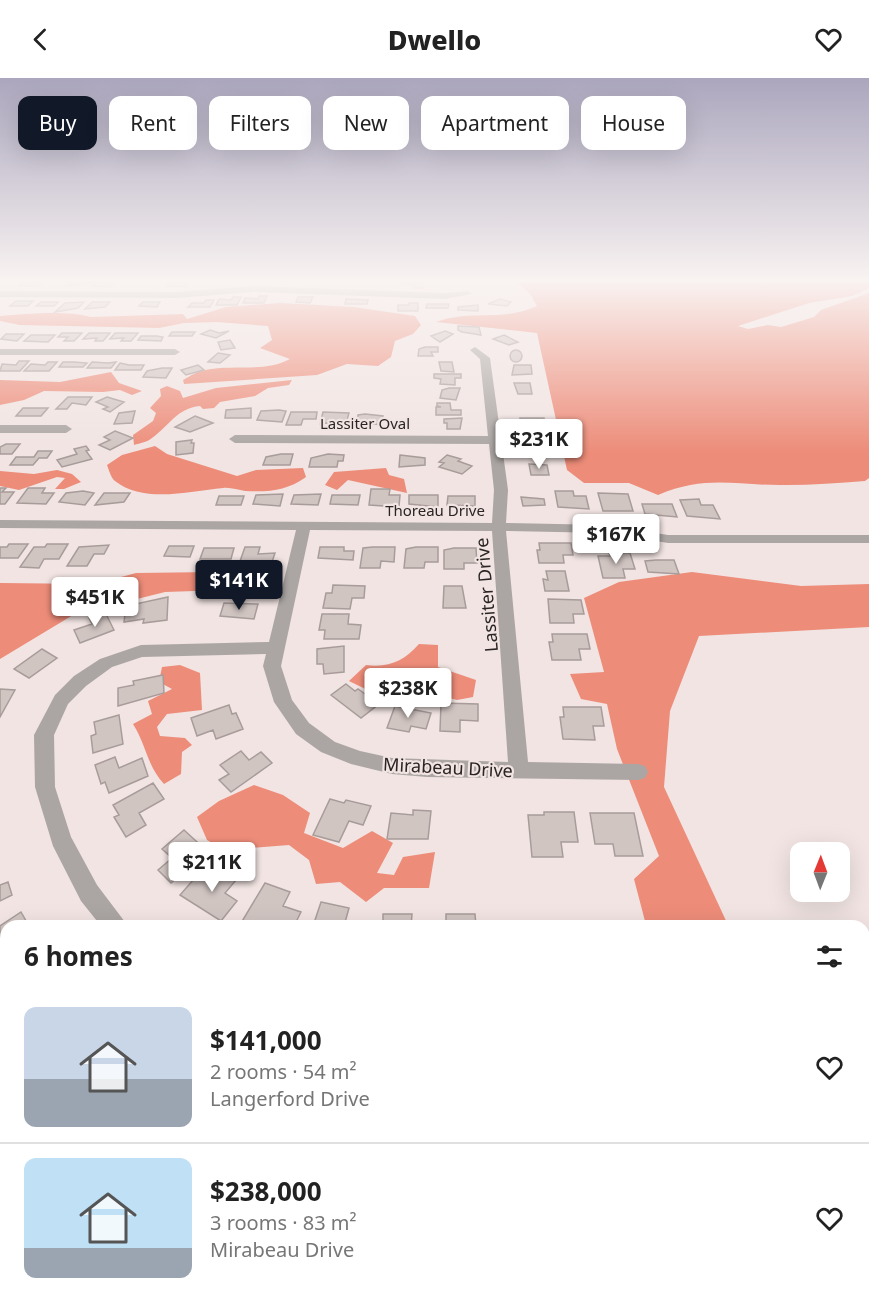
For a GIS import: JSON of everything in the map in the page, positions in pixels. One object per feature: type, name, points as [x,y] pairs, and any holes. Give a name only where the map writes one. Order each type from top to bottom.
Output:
[{"type":"street","name":"Lassiter Drive","points":[[475,350],[485,358],[501,490],[499,527],[519,771]]},
{"type":"street","points":[[0,352],[175,352]]},
{"type":"street","points":[[0,429],[66,429]]},
{"type":"street","name":"Lassiter Oval","points":[[235,439],[494,440]]},
{"type":"street","name":"Thoreau Drive","points":[[0,524],[499,527],[606,530],[668,539],[869,539]]},
{"type":"street","name":"Mirabeau Drive","points":[[304,526],[274,648],[272,666],[276,690],[286,710],[304,731],[323,744],[364,762],[387,767],[638,772]]},
{"type":"street","points":[[111,920],[89,893],[61,839],[45,787],[44,735],[61,700],[80,681],[106,663],[141,651],[274,648]]},
{"type":"shaded area","points":[[400,339],[395,341],[391,357],[378,366],[347,364],[317,375],[184,384],[183,380],[202,371],[216,368],[270,366],[290,359],[260,348],[272,340]]},
{"type":"shaded area","points":[[538,339],[869,339],[869,478],[865,481],[806,485],[707,483],[658,495],[629,483],[584,483],[567,470]]},
{"type":"shaded area","points":[[111,372],[119,383],[142,391],[132,395],[120,390],[44,391],[24,400],[0,405],[0,380],[60,382]]},
{"type":"shaded area","points":[[292,380],[289,385],[268,388],[255,396],[220,402],[214,408],[192,407],[179,414],[150,439],[134,445],[133,435],[153,421],[156,413],[150,408],[161,396],[160,389],[167,386],[180,391],[183,398],[216,388]]},
{"type":"shaded area","points":[[155,446],[167,454],[237,476],[256,470],[303,468],[306,477],[285,488],[270,491],[226,488],[168,494],[139,492],[114,480],[107,465],[122,455]]},
{"type":"shaded area","points":[[386,468],[389,475],[404,479],[407,493],[348,480],[337,490],[325,485],[334,472]]},
{"type":"shaded area","points":[[57,470],[72,474],[81,482],[64,489],[55,489],[65,478],[57,477],[19,490],[0,486],[0,471],[34,474]]},
{"type":"shaded area","points":[[214,572],[229,579],[225,590],[165,592],[73,615],[0,659],[0,583],[95,584],[136,573]]},
{"type":"shaded area","points":[[692,572],[801,586],[869,584],[869,627],[699,636],[670,711],[664,787],[726,920],[645,920],[634,879],[659,856],[617,749],[607,704],[581,699],[570,674],[604,672],[584,598],[619,582]]},
{"type":"shaded area","points":[[419,644],[438,645],[438,667],[476,680],[473,697],[457,700],[434,694],[388,700],[349,681],[366,665],[396,662],[408,655]]},
{"type":"shaded area","points":[[180,665],[200,673],[202,710],[167,714],[157,727],[160,736],[185,738],[192,745],[182,752],[181,774],[164,784],[154,770],[133,724],[152,714],[148,701],[172,689],[159,682],[162,667]]},
{"type":"shaded area","points":[[254,785],[283,795],[310,813],[304,833],[343,848],[372,831],[393,843],[377,873],[394,875],[403,857],[435,852],[429,888],[384,888],[366,902],[340,882],[316,884],[309,860],[289,845],[224,850],[207,840],[197,817],[219,801]]},
{"type":"building","points":[[26,339],[51,339],[48,342],[24,341]]},
{"type":"building","points":[[139,339],[162,339],[161,341]]},
{"type":"building","points":[[494,339],[512,339],[518,342],[509,345]]},
{"type":"building","points":[[230,340],[235,348],[221,350],[218,342]]},
{"type":"building","points":[[438,347],[438,352],[431,352],[433,356],[418,356],[419,349]]},
{"type":"building","points":[[518,350],[522,356],[518,362],[514,362],[510,354]]},
{"type":"building","points":[[218,353],[230,355],[220,363],[208,362]]},
{"type":"building","points":[[19,361],[29,361],[20,371],[0,371],[2,364],[16,365]]},
{"type":"building","points":[[48,362],[57,362],[49,371],[24,371],[31,364],[45,365]]},
{"type":"building","points":[[63,362],[87,363],[83,367],[59,367]]},
{"type":"building","points":[[92,362],[116,362],[111,368],[87,368]]},
{"type":"building","points":[[439,362],[452,362],[454,372],[441,371]]},
{"type":"building","points":[[120,363],[144,365],[141,370],[115,370]]},
{"type":"building","points":[[198,365],[204,370],[186,375],[181,370]]},
{"type":"building","points":[[514,365],[531,365],[532,374],[512,375]]},
{"type":"building","points":[[172,368],[166,378],[143,377],[147,371]]},
{"type":"building","points":[[434,374],[461,374],[461,378],[455,378],[455,385],[440,384],[441,379],[434,378]]},
{"type":"building","points":[[514,383],[530,383],[532,394],[518,394]]},
{"type":"building","points":[[460,388],[456,400],[440,398],[442,390]]},
{"type":"building","points":[[68,397],[92,397],[86,405],[72,403],[67,409],[56,409]]},
{"type":"building","points":[[107,397],[124,402],[110,412],[103,409],[108,407],[96,402]]},
{"type":"building","points":[[437,403],[450,403],[451,410],[461,410],[461,415],[436,415],[436,407],[441,407],[437,406]]},
{"type":"building","points":[[23,408],[48,408],[41,416],[16,416]]},
{"type":"building","points":[[251,408],[251,418],[225,418],[226,410]]},
{"type":"building","points":[[135,411],[132,423],[114,424],[119,413]]},
{"type":"building","points":[[261,411],[286,411],[282,422],[257,420]]},
{"type":"building","points":[[291,412],[317,412],[316,419],[303,419],[301,425],[286,425]]},
{"type":"building","points":[[323,412],[349,413],[347,420],[320,424]]},
{"type":"building","points":[[358,415],[383,416],[382,425],[357,422]]},
{"type":"building","points":[[195,416],[213,423],[190,432],[175,427]]},
{"type":"building","points":[[462,418],[460,429],[447,429],[447,423],[444,423],[444,419]]},
{"type":"building","points":[[520,418],[544,418],[545,430],[533,430],[532,424],[520,424]]},
{"type":"building","points":[[115,431],[133,438],[110,450],[99,445],[110,440],[104,437]]},
{"type":"building","points":[[522,439],[543,439],[542,451],[529,451]]},
{"type":"building","points":[[192,440],[193,453],[176,455],[176,442]]},
{"type":"building","points":[[6,444],[20,444],[12,454],[0,454],[0,447]]},
{"type":"building","points":[[86,446],[89,450],[86,451],[92,459],[62,467],[57,460],[77,454],[74,449]]},
{"type":"building","points":[[38,451],[52,451],[47,458],[39,458],[33,465],[10,465],[16,457],[34,457]]},
{"type":"building","points":[[293,454],[290,465],[263,465],[266,457]]},
{"type":"building","points":[[328,454],[344,455],[343,461],[338,461],[337,467],[309,467],[311,458]]},
{"type":"building","points":[[400,455],[425,458],[425,465],[399,467]]},
{"type":"building","points":[[447,455],[461,459],[458,461],[472,466],[462,474],[439,467],[444,463],[439,462]]},
{"type":"building","points":[[529,464],[547,465],[549,475],[531,475]]},
{"type":"building","points":[[0,488],[6,488],[2,492],[14,492],[5,504],[0,504]]},
{"type":"building","points":[[28,488],[45,488],[42,493],[54,493],[46,504],[17,503]]},
{"type":"building","points":[[371,489],[390,489],[389,495],[400,495],[399,507],[369,505]]},
{"type":"building","points":[[83,491],[94,493],[85,505],[59,502],[66,493]]},
{"type":"building","points":[[555,491],[573,491],[574,496],[586,496],[589,509],[558,507]]},
{"type":"building","points":[[104,493],[130,493],[124,502],[95,505]]},
{"type":"building","points":[[598,493],[628,494],[633,511],[603,511]]},
{"type":"building","points":[[283,494],[280,506],[253,504],[256,495]]},
{"type":"building","points":[[321,494],[318,505],[291,504],[294,495]]},
{"type":"building","points":[[332,495],[360,495],[358,505],[330,504]]},
{"type":"building","points":[[409,495],[438,495],[438,507],[409,504]]},
{"type":"building","points":[[219,496],[244,496],[241,505],[216,505]]},
{"type":"building","points":[[448,496],[475,496],[475,506],[447,505]]},
{"type":"building","points":[[521,497],[544,499],[545,505],[523,506]]},
{"type":"building","points":[[699,499],[701,505],[713,505],[720,519],[687,516],[680,500]]},
{"type":"building","points":[[642,504],[672,504],[677,517],[645,514]]},
{"type":"building","points":[[539,543],[571,543],[573,555],[563,555],[564,563],[539,563],[537,550],[540,550]]},
{"type":"building","points":[[9,544],[28,544],[18,558],[0,558],[0,547],[7,547]]},
{"type":"building","points":[[47,544],[68,544],[59,559],[44,559],[39,568],[20,567],[34,547],[45,547]]},
{"type":"building","points":[[109,545],[104,554],[94,554],[87,566],[67,566],[79,547]]},
{"type":"building","points":[[169,546],[194,546],[190,557],[164,556]]},
{"type":"building","points":[[245,547],[260,547],[258,554],[275,553],[271,565],[239,564]]},
{"type":"building","points":[[320,547],[344,547],[344,551],[354,551],[353,560],[318,558]]},
{"type":"building","points":[[395,547],[394,562],[381,561],[380,568],[360,568],[363,548]]},
{"type":"building","points":[[438,547],[438,562],[425,562],[424,568],[404,568],[406,549]]},
{"type":"building","points":[[204,548],[234,548],[231,559],[200,559]]},
{"type":"building","points":[[476,548],[477,563],[464,563],[464,569],[444,569],[444,550]]},
{"type":"building","points":[[609,552],[630,553],[635,569],[623,569],[625,578],[603,578],[598,556],[610,556]]},
{"type":"building","points":[[674,560],[679,574],[648,572],[645,561]]},
{"type":"building","points":[[546,571],[565,571],[569,591],[545,591],[543,579],[548,580]]},
{"type":"building","points":[[333,585],[365,586],[364,598],[352,598],[350,609],[323,608],[326,593],[332,593]]},
{"type":"building","points":[[444,586],[462,586],[466,608],[443,608]]},
{"type":"building","points":[[168,597],[167,620],[143,623],[144,619],[124,622],[126,606]]},
{"type":"building","points":[[548,599],[581,600],[584,614],[573,614],[574,623],[550,623]]},
{"type":"building","points":[[224,603],[258,604],[254,619],[220,616]]},
{"type":"building","points":[[105,612],[114,630],[80,643],[74,630],[92,624],[89,618]]},
{"type":"building","points":[[322,614],[349,614],[348,624],[361,625],[359,639],[324,639],[325,630],[319,630]]},
{"type":"building","points":[[552,634],[587,634],[590,649],[579,649],[581,660],[552,660],[549,642],[553,642]]},
{"type":"building","points":[[344,646],[344,672],[324,674],[323,664],[317,664],[317,649]]},
{"type":"building","points":[[42,649],[57,658],[29,678],[14,669]]},
{"type":"building","points":[[163,675],[164,693],[118,706],[118,688],[134,685],[133,681]]},
{"type":"building","points":[[346,684],[355,691],[358,689],[379,704],[361,718],[331,695]]},
{"type":"building","points":[[0,689],[15,690],[0,717]]},
{"type":"building","points":[[441,703],[478,704],[478,721],[460,720],[460,732],[440,731]]},
{"type":"building","points":[[229,705],[232,714],[236,713],[243,729],[216,739],[213,730],[197,736],[191,718]]},
{"type":"building","points":[[395,706],[431,713],[426,729],[411,726],[409,732],[387,728]]},
{"type":"building","points":[[563,707],[601,707],[604,726],[593,726],[595,740],[563,739],[560,717],[564,717]]},
{"type":"building","points":[[119,715],[123,744],[93,753],[91,736],[96,734],[94,722]]},
{"type":"building","points":[[241,751],[249,760],[261,752],[272,763],[231,792],[219,780],[229,774],[220,765]]},
{"type":"building","points":[[115,757],[119,768],[142,758],[148,776],[109,793],[105,782],[101,784],[95,765]]},
{"type":"building","points":[[153,783],[164,799],[139,813],[146,825],[126,837],[114,817],[119,815],[113,805]]},
{"type":"building","points":[[330,799],[371,806],[363,825],[349,821],[339,842],[313,835]]},
{"type":"building","points":[[413,810],[431,811],[428,839],[387,839],[391,813],[413,815]]},
{"type":"building","points":[[544,812],[574,812],[578,842],[561,842],[563,857],[532,857],[528,815],[544,815]]},
{"type":"building","points":[[590,813],[634,813],[643,856],[615,856],[613,844],[595,844]]},
{"type":"building","points":[[184,830],[208,852],[171,883],[158,870],[172,858],[162,849]]},
{"type":"building","points":[[220,869],[237,879],[225,893],[237,901],[222,920],[180,895],[201,871],[212,878]]},
{"type":"building","points":[[8,882],[12,895],[0,901],[0,885]]},
{"type":"building","points":[[265,883],[290,892],[283,906],[301,912],[297,920],[243,920]]},
{"type":"building","points":[[321,902],[349,908],[346,920],[315,920]]},
{"type":"building","points":[[21,912],[26,920],[9,920]]},
{"type":"building","points":[[383,914],[412,914],[412,920],[383,920]]},
{"type":"building","points":[[446,914],[475,914],[476,920],[446,920]]}]
